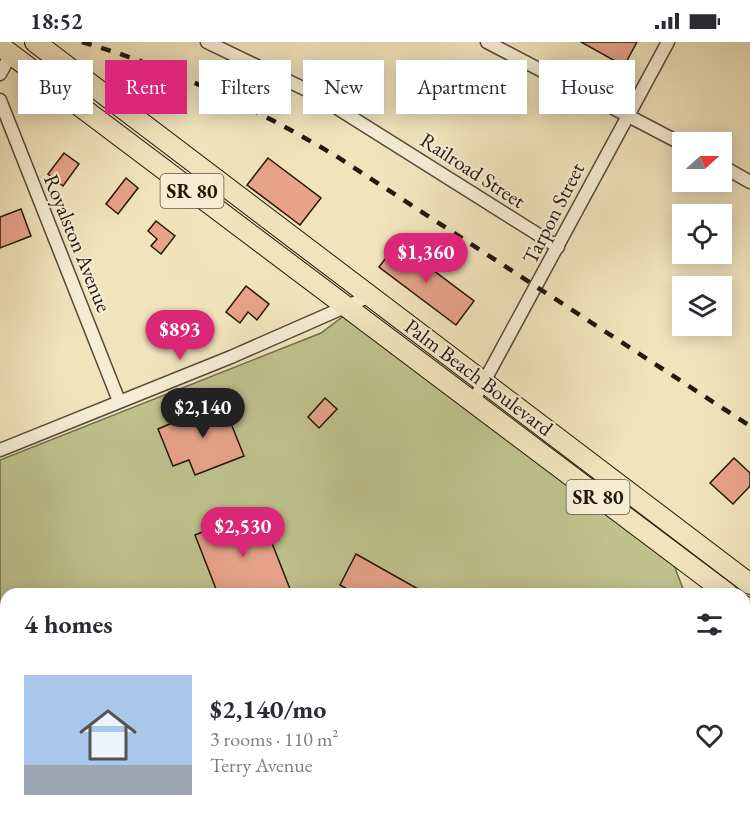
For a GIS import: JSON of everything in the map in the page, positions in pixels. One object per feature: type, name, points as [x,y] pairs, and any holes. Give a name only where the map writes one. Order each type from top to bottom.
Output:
[{"type":"main road","name":"Palm Beach Boulevard","points":[[35,42],[750,584]]},
{"type":"main road","name":"Palm Beach Boulevard","points":[[5,50],[723,588]]},
{"type":"main road","points":[[5,50],[30,55],[48,62],[127,122],[140,123]]},
{"type":"street","name":"Railroad Street","points":[[207,42],[313,93],[558,247]]},
{"type":"street","points":[[487,42],[672,139]]},
{"type":"street","name":"Tarpon Street","points":[[473,402],[558,247],[615,136],[629,116],[668,42]]},
{"type":"street","points":[[0,74],[5,50]]},
{"type":"street","name":"Royalston Avenue","points":[[0,100],[119,401]]},
{"type":"street","points":[[732,172],[750,182]]},
{"type":"street","points":[[0,450],[370,296]]},
{"type":"green space","points":[[349,312],[669,552],[683,588],[0,588],[0,460],[321,333]]},
{"type":"building","points":[[581,42],[637,42],[627,60],[613,60]]},
{"type":"building","points":[[64,153],[79,164],[63,186],[48,174]]},
{"type":"building","points":[[268,158],[321,198],[300,225],[247,185]]},
{"type":"building","points":[[126,178],[138,188],[118,214],[106,204]]},
{"type":"building","points":[[21,209],[31,236],[0,248],[0,217]]},
{"type":"building","points":[[156,221],[175,236],[161,254],[151,246],[157,239],[148,231]]},
{"type":"building","points":[[397,243],[474,301],[456,325],[379,267]]},
{"type":"building","points":[[246,286],[269,304],[257,320],[248,312],[240,323],[226,312]]},
{"type":"building","points":[[218,391],[244,456],[195,475],[189,460],[173,466],[158,429],[179,420],[182,426],[210,415],[203,397]]},
{"type":"building","points":[[325,398],[337,409],[319,428],[308,417]]},
{"type":"building","points":[[734,458],[750,473],[750,486],[733,504],[710,483]]},
{"type":"building","points":[[259,510],[290,588],[216,588],[195,535]]},
{"type":"building","points":[[356,554],[416,588],[345,588],[340,585]]},
{"type":"railway","points":[[82,42],[181,77],[306,138],[750,426]]}]
